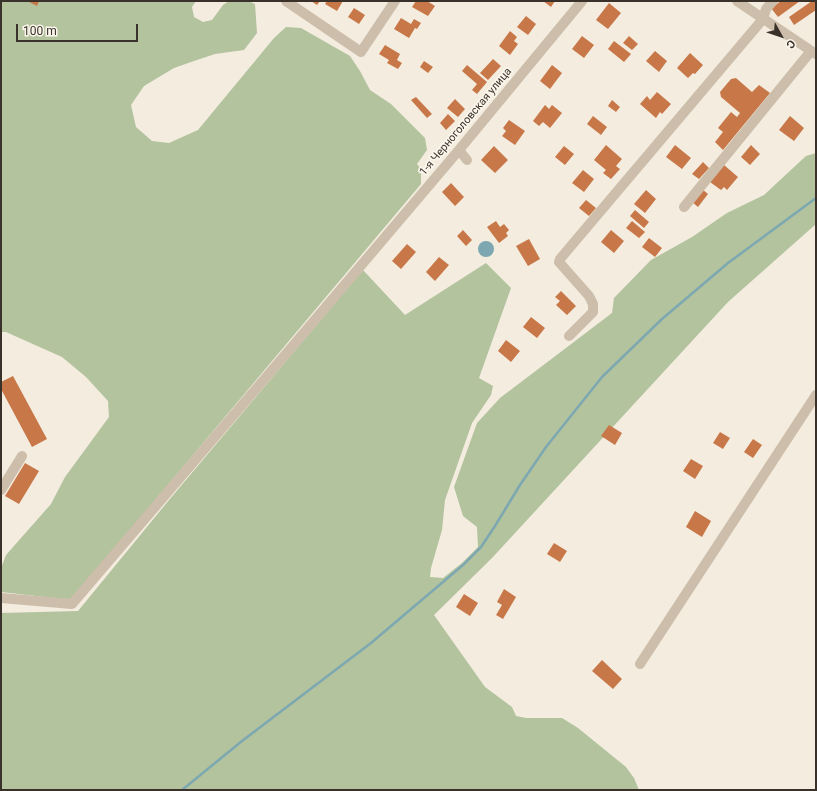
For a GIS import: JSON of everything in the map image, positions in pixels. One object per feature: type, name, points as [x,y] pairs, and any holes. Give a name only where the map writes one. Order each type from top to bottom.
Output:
[{"type":"street","points":[[286,1],[361,52],[395,1]]},
{"type":"street","name":"1-я Черноголовская улица","points":[[1,598],[72,604],[292,348],[582,1]]},
{"type":"street","points":[[684,206],[813,52],[737,1]]},
{"type":"street","points":[[569,336],[593,312],[593,304],[589,296],[559,262],[560,259],[763,19],[766,8],[773,1]]},
{"type":"street","points":[[459,150],[467,160]]},
{"type":"street","points":[[640,664],[816,395]]},
{"type":"street","points":[[1,490],[22,456]]},
{"type":"green space","points":[[1,1],[196,1],[192,7],[194,17],[203,22],[212,20],[223,5],[229,1],[248,1],[255,4],[257,33],[244,50],[215,54],[174,68],[144,86],[131,105],[136,127],[152,141],[169,143],[198,130],[274,38],[286,27],[301,28],[350,56],[370,90],[391,104],[425,138],[427,150],[417,164],[421,169],[421,184],[71,600],[1,592],[1,568],[6,555],[51,504],[65,477],[109,417],[108,401],[86,377],[62,357],[6,332],[1,332]]},
{"type":"green space","points":[[816,153],[816,224],[728,302],[492,558],[434,615],[485,687],[512,707],[516,716],[526,718],[562,718],[578,728],[626,767],[634,778],[639,790],[1,790],[1,613],[78,611],[169,500],[363,270],[405,315],[486,263],[511,288],[479,378],[493,386],[491,395],[472,423],[445,500],[442,530],[431,568],[430,577],[443,578],[462,563],[478,547],[477,527],[463,516],[454,487],[477,423],[500,398],[612,313],[614,298],[651,260],[692,237],[727,213],[764,195],[806,156]]},
{"type":"water","points":[[486,241],[492,243],[494,249],[492,255],[486,257],[480,255],[478,249],[480,243]]},
{"type":"building","points":[[39,1],[37,6],[29,2]]},
{"type":"building","points":[[311,1],[320,1],[317,5]]},
{"type":"building","points":[[327,1],[343,1],[337,11],[325,4]]},
{"type":"building","points":[[416,1],[427,1],[435,6],[428,16],[412,7]]},
{"type":"building","points":[[543,1],[555,1],[551,7]]},
{"type":"building","points":[[781,1],[800,1],[778,17],[771,8]]},
{"type":"building","points":[[812,1],[816,1],[816,10],[794,25],[789,17]]},
{"type":"building","points":[[609,3],[621,13],[608,29],[596,20]]},
{"type":"building","points":[[354,8],[365,15],[359,24],[348,17]]},
{"type":"building","points":[[526,16],[536,24],[528,35],[517,27]]},
{"type":"building","points":[[401,18],[411,24],[414,19],[421,23],[417,29],[415,28],[409,38],[394,29]]},
{"type":"building","points":[[510,31],[517,37],[514,41],[518,44],[510,55],[499,46]]},
{"type":"building","points":[[582,36],[594,45],[584,58],[572,49]]},
{"type":"building","points":[[629,36],[638,44],[632,50],[623,43]]},
{"type":"building","points":[[614,41],[631,54],[624,62],[608,49]]},
{"type":"building","points":[[385,45],[400,54],[397,60],[402,63],[398,69],[387,63],[389,60],[379,54]]},
{"type":"building","points":[[655,51],[667,61],[659,72],[646,61]]},
{"type":"building","points":[[690,53],[703,65],[695,74],[693,73],[688,78],[677,68]]},
{"type":"building","points":[[493,59],[501,66],[488,80],[480,73]]},
{"type":"building","points":[[424,61],[433,67],[428,73],[420,67]]},
{"type":"building","points":[[467,65],[487,82],[477,94],[472,90],[477,84],[462,71]]},
{"type":"building","points":[[552,65],[562,73],[550,89],[540,81]]},
{"type":"building","points":[[736,78],[752,92],[759,85],[770,93],[723,150],[715,142],[723,132],[718,128],[731,112],[737,117],[740,113],[721,97],[720,92],[731,79]]},
{"type":"building","points":[[657,92],[671,104],[662,114],[660,112],[656,118],[640,104],[647,96],[650,100]]},
{"type":"building","points":[[416,97],[432,114],[427,118],[411,100]]},
{"type":"building","points":[[455,99],[465,109],[458,117],[447,108]]},
{"type":"building","points":[[612,100],[620,107],[616,112],[608,106]]},
{"type":"building","points":[[545,105],[549,109],[552,105],[562,113],[550,128],[543,122],[539,126],[533,121]]},
{"type":"building","points":[[448,114],[455,121],[446,130],[440,123]]},
{"type":"building","points":[[593,116],[607,127],[601,135],[587,124]]},
{"type":"building","points":[[790,116],[804,128],[794,141],[779,130]]},
{"type":"building","points":[[509,120],[525,131],[515,145],[502,136],[506,131],[503,128]]},
{"type":"building","points":[[606,145],[622,159],[616,166],[620,169],[611,179],[603,173],[606,170],[594,160]]},
{"type":"building","points":[[675,145],[691,158],[682,169],[666,157]]},
{"type":"building","points":[[751,145],[760,154],[750,165],[741,157]]},
{"type":"building","points":[[494,146],[508,160],[495,173],[481,160]]},
{"type":"building","points":[[564,146],[574,154],[565,165],[555,157]]},
{"type":"building","points":[[703,162],[709,168],[699,179],[692,174]]},
{"type":"building","points":[[724,165],[738,177],[727,190],[724,187],[721,190],[710,182]]},
{"type":"building","points":[[583,170],[594,179],[584,192],[572,183]]},
{"type":"building","points":[[451,183],[464,197],[455,206],[442,192]]},
{"type":"building","points":[[702,189],[708,194],[698,207],[692,202]]},
{"type":"building","points":[[646,190],[656,199],[645,213],[634,204]]},
{"type":"building","points":[[586,200],[596,208],[589,216],[579,208]]},
{"type":"building","points":[[635,210],[649,222],[644,228],[630,216]]},
{"type":"building","points":[[496,221],[500,227],[504,224],[509,230],[506,233],[508,236],[499,243],[487,227]]},
{"type":"building","points":[[632,221],[645,232],[639,238],[626,228]]},
{"type":"building","points":[[463,230],[472,240],[466,246],[457,236]]},
{"type":"building","points":[[611,230],[624,241],[614,253],[601,242]]},
{"type":"building","points":[[649,238],[662,248],[655,257],[642,247]]},
{"type":"building","points":[[529,239],[540,259],[528,266],[516,246]]},
{"type":"building","points":[[407,244],[416,252],[401,269],[392,261]]},
{"type":"building","points":[[439,257],[449,265],[435,281],[426,272]]},
{"type":"building","points":[[561,291],[576,306],[567,315],[556,305],[560,301],[555,297]]},
{"type":"building","points":[[531,317],[545,328],[537,338],[523,327]]},
{"type":"building","points":[[506,340],[520,351],[511,362],[498,351]]},
{"type":"building","points":[[13,376],[47,439],[32,447],[1,389],[1,382]]},
{"type":"building","points":[[609,425],[622,433],[615,445],[601,436]]},
{"type":"building","points":[[720,432],[730,438],[723,449],[713,443]]},
{"type":"building","points":[[753,439],[762,445],[753,458],[744,452]]},
{"type":"building","points":[[691,459],[703,466],[695,479],[683,471]]},
{"type":"building","points":[[25,463],[39,471],[19,504],[5,496]]},
{"type":"building","points":[[695,511],[711,521],[702,537],[686,527]]},
{"type":"building","points":[[554,543],[567,551],[560,562],[547,554]]},
{"type":"building","points":[[504,589],[516,597],[503,619],[496,615],[502,605],[497,602]]},
{"type":"building","points":[[464,594],[478,603],[470,616],[456,607]]},
{"type":"building","points":[[602,660],[622,679],[613,689],[592,671]]},
{"type":"waterway","points":[[182,790],[242,741],[371,643],[463,565],[481,547],[546,447],[602,377],[662,319],[728,263],[816,198]]}]
